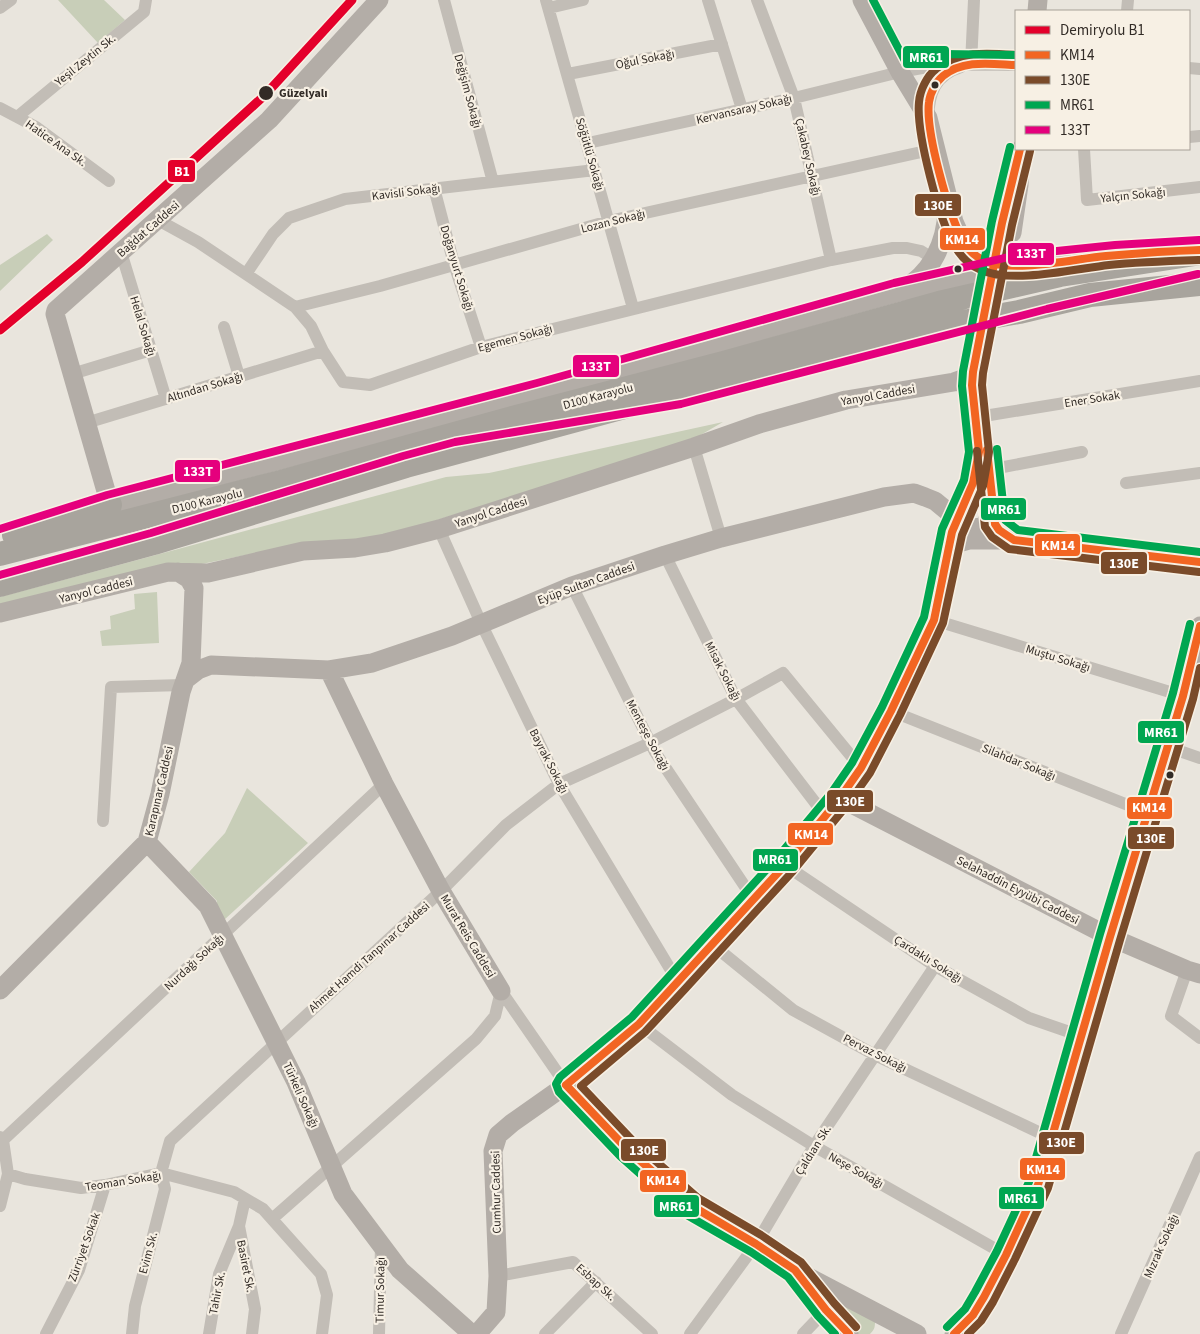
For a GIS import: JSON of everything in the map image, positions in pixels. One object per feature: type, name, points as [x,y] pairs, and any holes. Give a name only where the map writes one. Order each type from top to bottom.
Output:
[{"type":"highway","points":[[1020,265],[1116,255],[1200,252]]},
{"type":"highway","name":"D100 Karayolu","points":[[0,554],[280,482],[939,303],[1060,275],[1200,252]]},
{"type":"highway","name":"D100 Karayolu","points":[[0,585],[154,543],[406,466],[695,388],[854,351],[940,326],[1019,312],[1090,295],[1200,284]]},
{"type":"highway","points":[[0,539],[110,505]]},
{"type":"street","points":[[0,8],[11,0]]},
{"type":"street","name":"Yeşil Zeytin Sk.","points":[[17,116],[144,12],[146,0]]},
{"type":"street","name":"Bağdat Caddesi","points":[[110,505],[55,314],[56,310],[269,120],[378,0]]},
{"type":"street","name":"Değişim Sokağı","points":[[444,0],[493,182]]},
{"type":"street","points":[[548,4],[583,0]]},
{"type":"street","points":[[708,0],[742,109]]},
{"type":"street","name":"Çakabey Sokağı","points":[[757,0],[794,98],[831,260]]},
{"type":"street","points":[[862,0],[900,72],[928,118]]},
{"type":"street","points":[[974,0],[971,64],[952,69],[935,85],[929,101],[928,118],[947,198],[958,232],[970,250],[979,258],[988,262],[1020,265]]},
{"type":"street","name":"Söğütlü Sokağı","points":[[548,4],[633,308]]},
{"type":"street","name":"Oğul Sokağı","points":[[568,74],[722,44]]},
{"type":"street","name":"Kervansaray Sokağı","points":[[588,144],[900,72],[944,64],[1015,65]]},
{"type":"street","name":"Hatice Ana Sk.","points":[[0,108],[36,127],[109,181]]},
{"type":"street","name":"Lozan Sokağı","points":[[295,307],[380,286],[609,221],[935,149]]},
{"type":"street","points":[[1014,540],[998,530],[995,524],[988,470],[984,384],[978,367],[1019,184],[1021,150]]},
{"type":"street","name":"Yalçın Sokağı","points":[[1084,150],[1087,200],[1200,187]]},
{"type":"street","name":"Kavisli Sokağı","points":[[246,274],[273,234],[289,218],[345,199],[595,170]]},
{"type":"street","name":"Doğanyurt Sokağı","points":[[434,188],[454,264],[481,346]]},
{"type":"street","points":[[896,293],[910,285],[934,259],[947,221],[947,198]]},
{"type":"street","name":"Egemen Sokağı","points":[[158,220],[198,242],[295,307],[311,326],[343,382],[370,385],[481,346],[831,260],[893,248],[921,251],[934,259]]},
{"type":"street","name":"Helal Sokağı","points":[[121,252],[166,398]]},
{"type":"street","points":[[110,505],[540,393],[896,293],[1020,265]]},
{"type":"street","points":[[224,327],[239,376]]},
{"type":"street","points":[[72,374],[151,350]]},
{"type":"street","name":"Altından Sokağı","points":[[86,423],[323,350]]},
{"type":"street","name":"Yanyol Caddesi","points":[[0,613],[168,572],[194,574],[222,571],[303,551],[368,546],[439,529],[694,447],[759,424],[846,400],[954,382],[968,377],[978,367]]},
{"type":"street","name":"Cumhur Caddesi","points":[[477,1334],[496,1312],[498,1276],[493,1151],[498,1135],[566,1084],[639,1024],[678,982],[785,865],[840,798],[861,768],[891,711],[934,620],[947,552],[973,482],[978,460],[972,385],[978,367]]},
{"type":"street","name":"Ener Sokak","points":[[984,416],[1200,381]]},
{"type":"street","points":[[694,447],[721,538]]},
{"type":"street","points":[[988,470],[1082,452]]},
{"type":"street","points":[[1126,483],[1200,473]]},
{"type":"street","name":"Eyüp Sultan Caddesi","points":[[211,665],[329,670],[358,666],[392,657],[452,636],[572,586],[665,555],[721,538],[842,507],[904,494],[914,494],[935,501],[960,518]]},
{"type":"street","points":[[960,518],[973,528],[982,527],[988,519],[992,508]]},
{"type":"street","name":"Bayrak Sokağı","points":[[439,529],[481,623],[559,784],[678,982]]},
{"type":"street","points":[[947,552],[958,543],[968,540],[1014,540],[1200,562]]},
{"type":"street","name":"Misak Sokağı","points":[[665,555],[736,699],[817,805],[840,798]]},
{"type":"street","points":[[195,595],[202,582],[222,571]]},
{"type":"street","points":[[178,572],[193,584],[195,595]]},
{"type":"street","name":"Menteşe Sokağı","points":[[572,586],[655,752],[754,900]]},
{"type":"street","name":"Karapınar Caddesi","points":[[0,990],[147,842],[160,794],[184,682],[190,668],[195,595]]},
{"type":"street","name":"Muştu Sokağı","points":[[934,620],[1183,696]]},
{"type":"street","points":[[958,1333],[973,1316],[1006,1255],[1038,1185],[1183,696],[1200,626]]},
{"type":"street","points":[[103,821],[111,687],[184,682],[198,670],[211,665],[198,654],[193,642]]},
{"type":"street","name":"Murat Reis Caddesi","points":[[272,1220],[476,1039],[495,1016],[501,991],[441,891],[384,784],[329,670]]},
{"type":"street","name":"Ahmet Hamdi Tanpınar Caddesi","points":[[161,1173],[170,1142],[441,891],[506,825],[559,784],[650,742],[736,699],[783,672],[861,768]]},
{"type":"street","name":"Silahdar Sokağı","points":[[891,711],[1148,813]]},
{"type":"street","points":[[1168,747],[1200,758]]},
{"type":"street","name":"Nurdağı Sokağı","points":[[2,1139],[224,935],[384,784]]},
{"type":"street","name":"Selahaddin Eyyübi Caddesi","points":[[840,798],[1110,937],[1193,972]]},
{"type":"street","name":"Türkeli Sokağı","points":[[147,842],[208,906],[296,1082],[343,1194],[400,1270],[472,1334]]},
{"type":"street","name":"Çardaklı Sokağı","points":[[785,865],[935,966],[1029,1018],[1081,1036]]},
{"type":"street","name":"Pervaz Sokağı","points":[[712,945],[793,1010],[875,1055],[1052,1138]]},
{"type":"street","name":"Çaldıan Sk.","points":[[690,1334],[756,1244],[814,1146],[935,966]]},
{"type":"street","points":[[1193,972],[1171,1016],[1200,1038]]},
{"type":"street","points":[[501,991],[566,1084],[627,1149],[692,1206],[796,1270],[916,1334]]},
{"type":"street","name":"Neşe Sokağı","points":[[639,1024],[732,1095],[814,1146],[1006,1255]]},
{"type":"street","points":[[0,1206],[8,1174],[2,1139]]},
{"type":"street","name":"Mızrak Sokağı","points":[[1121,1334],[1200,1158]]},
{"type":"street","name":"Teoman Sokağı","points":[[8,1174],[25,1179],[81,1188],[161,1173],[234,1192],[263,1209],[321,1274],[327,1294],[322,1334]]},
{"type":"street","name":"Evim Sk.","points":[[132,1334],[135,1306],[165,1189],[161,1173]]},
{"type":"street","name":"Zürriyet Sokak","points":[[51,1332],[78,1270],[105,1185]]},
{"type":"street","name":"Basiret Sk.","points":[[245,1199],[238,1226],[254,1309],[252,1334]]},
{"type":"street","name":"Tahir Sk.","points":[[209,1334],[219,1274],[238,1226]]},
{"type":"street","name":"Timur Sokağı","points":[[379,1334],[381,1245]]},
{"type":"street","name":"Esbap Sk.","points":[[498,1276],[573,1262],[652,1334]]},
{"type":"street","points":[[796,1270],[826,1310],[849,1334]]},
{"type":"street","points":[[545,1334],[596,1282]]},
{"type":"street","points":[[803,1334],[826,1310]]},
{"type":"green space","points":[[58,0],[104,0],[125,20],[98,43]]},
{"type":"green space","points":[[47,234],[53,240],[0,291],[0,265]]},
{"type":"green space","points":[[723,422],[692,440],[431,522],[354,542],[303,545],[246,555],[0,605],[0,597],[446,477],[489,473]]},
{"type":"green space","points":[[157,592],[159,643],[102,646],[100,631],[111,629],[110,616],[135,609],[134,594]]},
{"type":"green space","points":[[247,788],[308,843],[224,920],[217,910],[217,901],[189,872],[225,833]]},
{"type":"green space","points":[[828,1291],[875,1322],[874,1329],[870,1334],[857,1334],[823,1296]]},
{"type":"rail line","name":"B1","points":[[0,330],[82,262],[265,95],[352,0]]},
{"type":"transit line","name":"MR61","points":[[873,0],[905,61],[943,54],[1015,55]]},
{"type":"transit line","name":"130E","points":[[1015,55],[975,54],[954,59],[933,72],[924,84],[921,93],[919,116],[930,176],[949,235],[961,255],[970,264],[981,270],[1010,276],[1026,276],[1120,264],[1200,260]]},
{"type":"transit line","name":"KM14","points":[[1015,65],[978,64],[959,67],[940,78],[929,102],[931,132],[939,173],[957,229],[970,250],[985,261],[1012,266],[1129,254],[1200,250]]},
{"type":"transit line","name":"MR61","points":[[835,1334],[818,1316],[788,1277],[751,1252],[685,1214],[620,1156],[559,1092],[556,1084],[560,1077],[632,1017],[777,858],[832,792],[852,763],[882,707],[924,617],[942,529],[964,480],[969,452],[962,386],[963,371],[992,221],[1010,147]]},
{"type":"transit line","name":"KM14","points":[[849,1334],[826,1310],[795,1270],[756,1244],[692,1206],[627,1149],[566,1085],[639,1024],[785,865],[840,798],[861,768],[891,711],[934,620],[952,532],[973,483],[979,452],[972,385],[973,372],[1002,223],[1020,150]]},
{"type":"transit line","name":"130E","points":[[856,1327],[801,1262],[761,1235],[698,1198],[634,1142],[581,1086],[645,1032],[793,871],[848,804],[870,773],[900,715],[943,623],[962,535],[983,486],[989,452],[982,385],[983,373],[1012,225],[1030,151]]},
{"type":"transit line","name":"133T","points":[[0,529],[107,495],[537,383],[894,283],[1018,255],[1115,245],[1199,240]]},
{"type":"transit line","name":"133T","points":[[0,575],[151,533],[403,456],[455,442],[681,404],[1047,309],[1198,274]]},
{"type":"transit line","name":"MR61","points":[[997,449],[1005,520],[1018,530],[1200,552]]},
{"type":"transit line","name":"KM14","points":[[987,450],[995,524],[999,530],[1014,540],[1200,562]]},
{"type":"transit line","name":"130E","points":[[977,451],[985,527],[992,537],[1009,549],[1199,572]]},
{"type":"transit line","name":"MR61","points":[[947,1327],[965,1309],[975,1292],[997,1251],[1029,1182],[1100,934],[1173,693],[1190,624]]},
{"type":"transit line","name":"KM14","points":[[954,1334],[973,1315],[984,1297],[1006,1255],[1038,1185],[1183,696],[1200,626]]},
{"type":"transit line","name":"130E","points":[[968,1334],[981,1321],[993,1302],[1048,1188],[1193,699],[1200,668]]},
{"type":"place","name":"Güzelyalı","points":[[266,93]]}]
